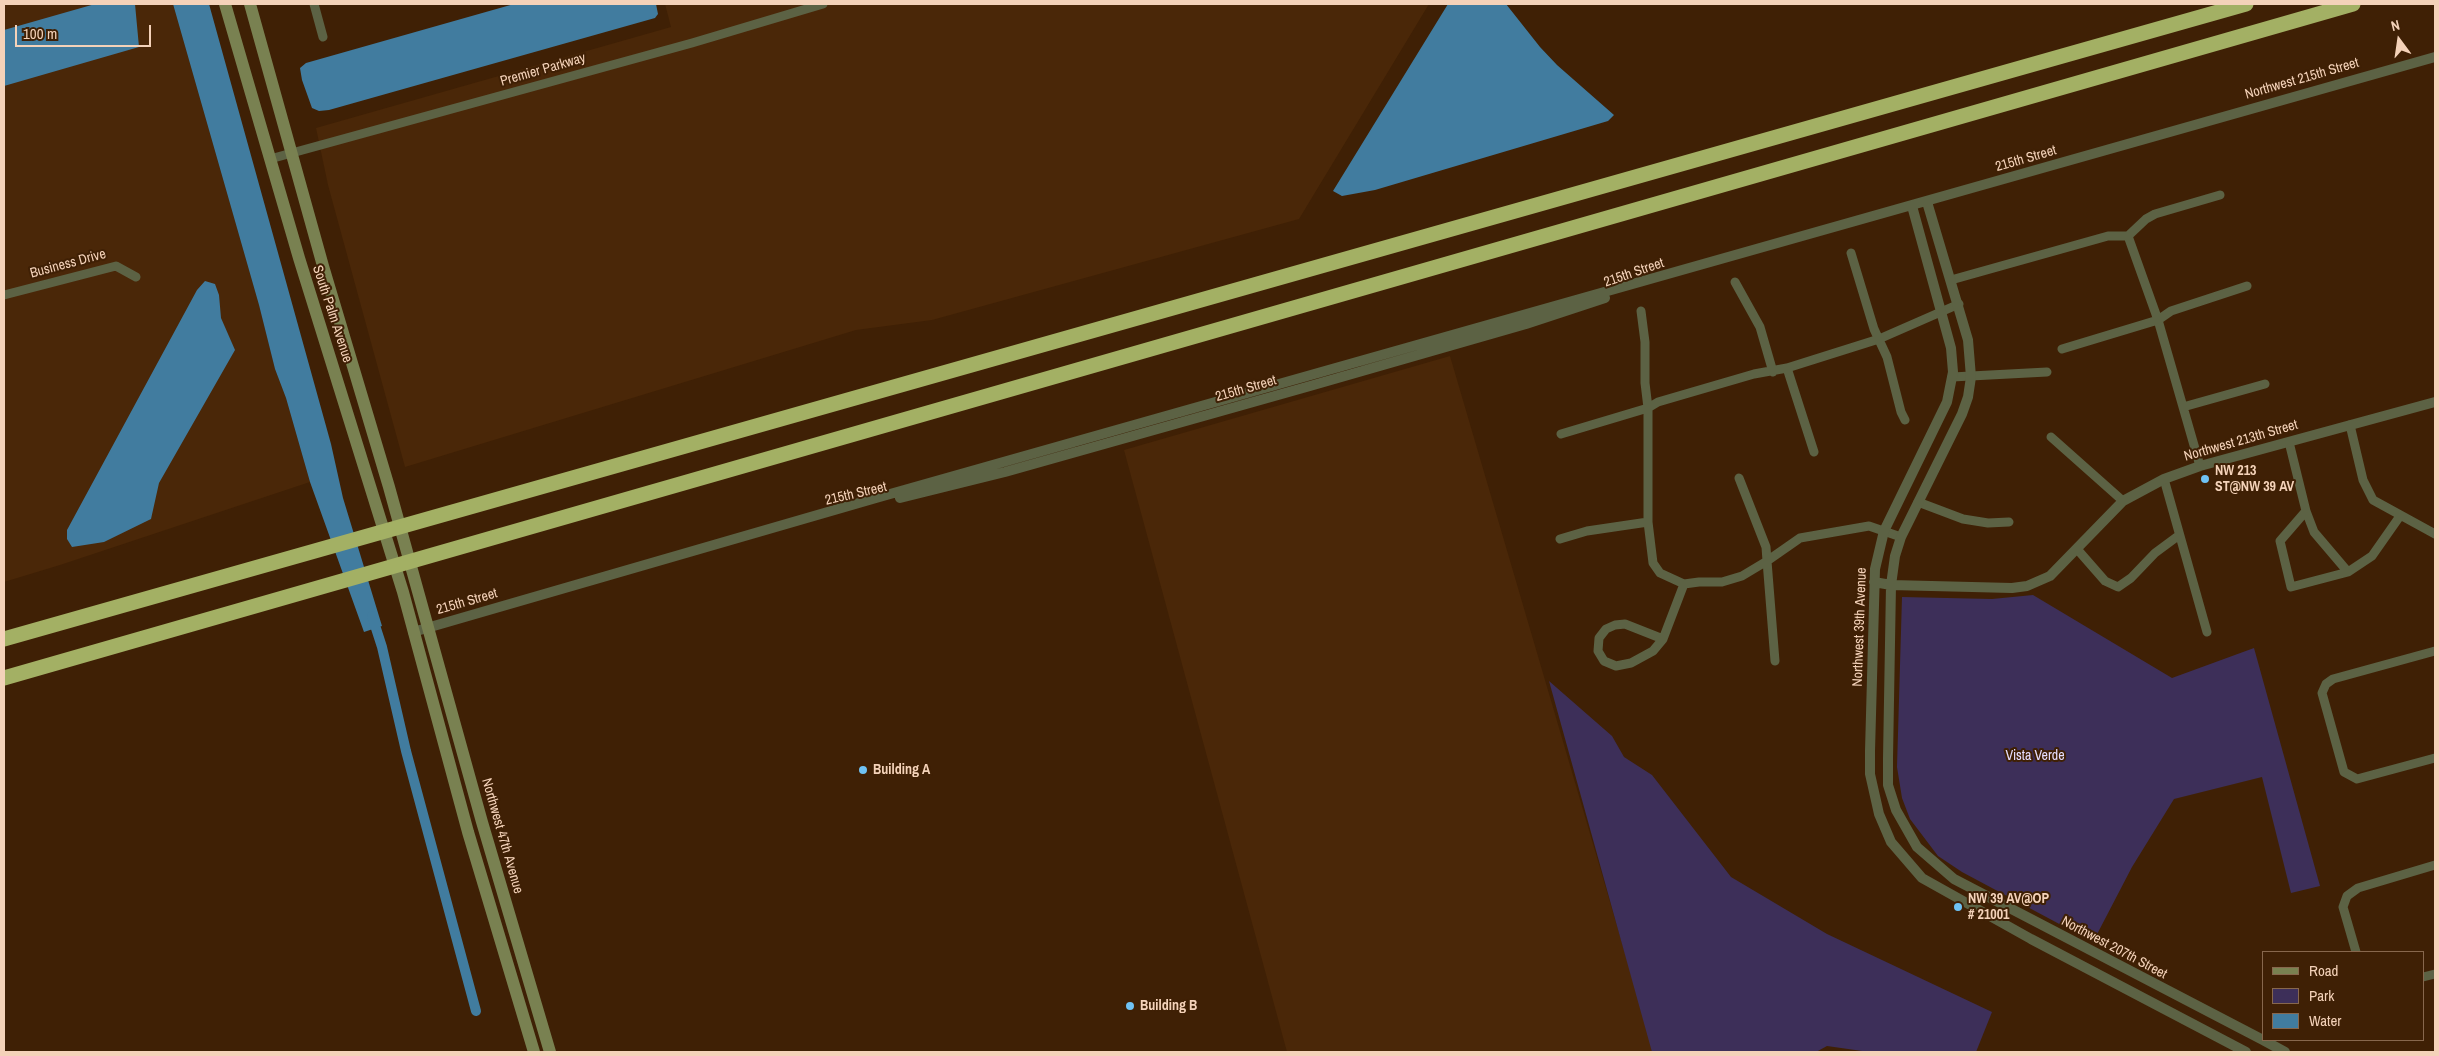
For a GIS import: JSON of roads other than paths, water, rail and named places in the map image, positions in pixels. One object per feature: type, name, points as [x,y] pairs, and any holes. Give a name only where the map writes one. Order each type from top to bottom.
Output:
[{"type":"highway","points":[[4,639],[2246,4]]},
{"type":"highway","points":[[4,678],[2353,4]]},
{"type":"main road","name":"South Palm Avenue","points":[[226,4],[299,258],[370,481],[413,632]]},
{"type":"main road","name":"South Palm Avenue","points":[[250,4],[428,628]]},
{"type":"main road","name":"Northwest 47th Avenue","points":[[428,628],[482,822],[550,1052]]},
{"type":"main road","points":[[413,632],[468,832],[534,1052]]},
{"type":"street","points":[[314,4],[323,37]]},
{"type":"street","name":"Premier Parkway","points":[[270,159],[692,43],[823,4]]},
{"type":"street","name":"Northwest 215th Street","points":[[2206,120],[2435,57]]},
{"type":"street","name":"215th Street","points":[[413,632],[816,517],[886,495],[1927,202],[2206,120]]},
{"type":"street","points":[[1951,280],[2108,236],[2128,236],[2139,224],[2155,214],[2220,195]]},
{"type":"street","points":[[1892,584],[1895,556],[1901,537],[1962,414],[1971,377],[1968,340],[1927,202]]},
{"type":"street","name":"Northwest 39th Avenue","points":[[1912,206],[1942,310],[1952,355],[1952,377],[1947,402],[1884,531],[1878,552],[1874,582],[1870,750],[1873,792],[1879,814],[1892,842],[1922,878],[1946,894],[2246,1052]]},
{"type":"street","points":[[2128,236],[2158,320],[2200,466]]},
{"type":"street","points":[[1851,253],[1860,286],[1887,357],[1901,412],[1905,420]]},
{"type":"street","name":"Business Drive","points":[[4,295],[116,266],[136,277]]},
{"type":"street","points":[[1735,282],[1760,327],[1773,372]]},
{"type":"street","points":[[2062,349],[2158,320],[2171,311],[2247,286]]},
{"type":"street","points":[[1561,434],[1648,408],[1658,402],[1754,374],[1773,372],[1879,339],[1958,304]]},
{"type":"street","points":[[1641,311],[1645,342],[1645,383],[1648,408],[1648,522],[1653,563],[1660,573],[1684,584],[1722,582],[1742,576],[1800,538],[1869,526],[1901,537]]},
{"type":"street","points":[[1787,368],[1814,452]]},
{"type":"street","points":[[1952,377],[2047,372]]},
{"type":"street","points":[[2183,407],[2265,384]]},
{"type":"street","name":"Northwest 213th Street","points":[[1874,582],[2012,588],[2027,586],[2050,576],[2123,501],[2164,479],[2200,466],[2435,402]]},
{"type":"street","points":[[2350,425],[2362,480],[2373,500],[2435,534]]},
{"type":"street","points":[[2051,437],[2123,501]]},
{"type":"street","points":[[2289,442],[2306,511],[2314,532],[2348,572]]},
{"type":"street","points":[[1739,478],[1766,547],[1775,661]]},
{"type":"street","points":[[2164,479],[2178,536],[2207,632]]},
{"type":"street","points":[[1918,502],[1963,520],[1988,523],[2009,522]]},
{"type":"street","points":[[2306,511],[2280,541],[2291,587],[2348,572],[2372,556],[2400,516]]},
{"type":"street","points":[[1560,539],[1587,531],[1648,522]]},
{"type":"street","points":[[2077,549],[2105,581],[2118,587],[2131,578],[2155,553],[2178,536]]},
{"type":"street","points":[[1662,639],[1625,624],[1615,625],[1606,629],[1599,638],[1598,651],[1604,661],[1616,666],[1630,663],[1653,651],[1662,639],[1684,584]]},
{"type":"street","name":"Northwest 207th Street","points":[[1892,584],[1888,785],[1896,810],[1917,847],[1954,879],[2262,1039]]},
{"type":"street","points":[[2435,651],[2333,679],[2326,684],[2322,694],[2344,772],[2356,779],[2435,758]]},
{"type":"street","points":[[2356,951],[2343,908],[2347,896],[2358,888],[2435,865]]},
{"type":"street","name":"Northwest 207th Street","points":[[2265,1041],[2285,1052]]},
{"type":"water","points":[[95,4],[135,4],[139,47],[4,86],[4,30]]},
{"type":"water","points":[[173,4],[209,4],[331,444],[343,498],[382,626],[364,632],[310,482],[286,398],[275,369],[259,305]]},
{"type":"water","points":[[514,4],[656,4],[658,14],[655,18],[329,110],[319,111],[312,108],[302,80],[300,68],[306,63]]},
{"type":"water","points":[[1448,4],[1506,4],[1557,65],[1614,115],[1608,121],[1375,190],[1342,196],[1333,191]]},
{"type":"water","points":[[205,281],[215,284],[219,295],[221,318],[235,350],[159,483],[151,519],[104,542],[72,547],[67,539],[67,530],[197,290]]},
{"type":"waterway","points":[[372,616],[382,647],[406,751],[476,1011]]},
{"type":"place","name":"NW 213 ST@NW 39 AV","points":[[2205,479]]},
{"type":"place","name":"Building A","points":[[863,770]]},
{"type":"place","name":"NW 39 AV@OP # 21001","points":[[1958,907]]},
{"type":"place","name":"Building B","points":[[1130,1006]]},
{"type":"park label","name":"Vista Verde","points":[[2035,756]]}]
